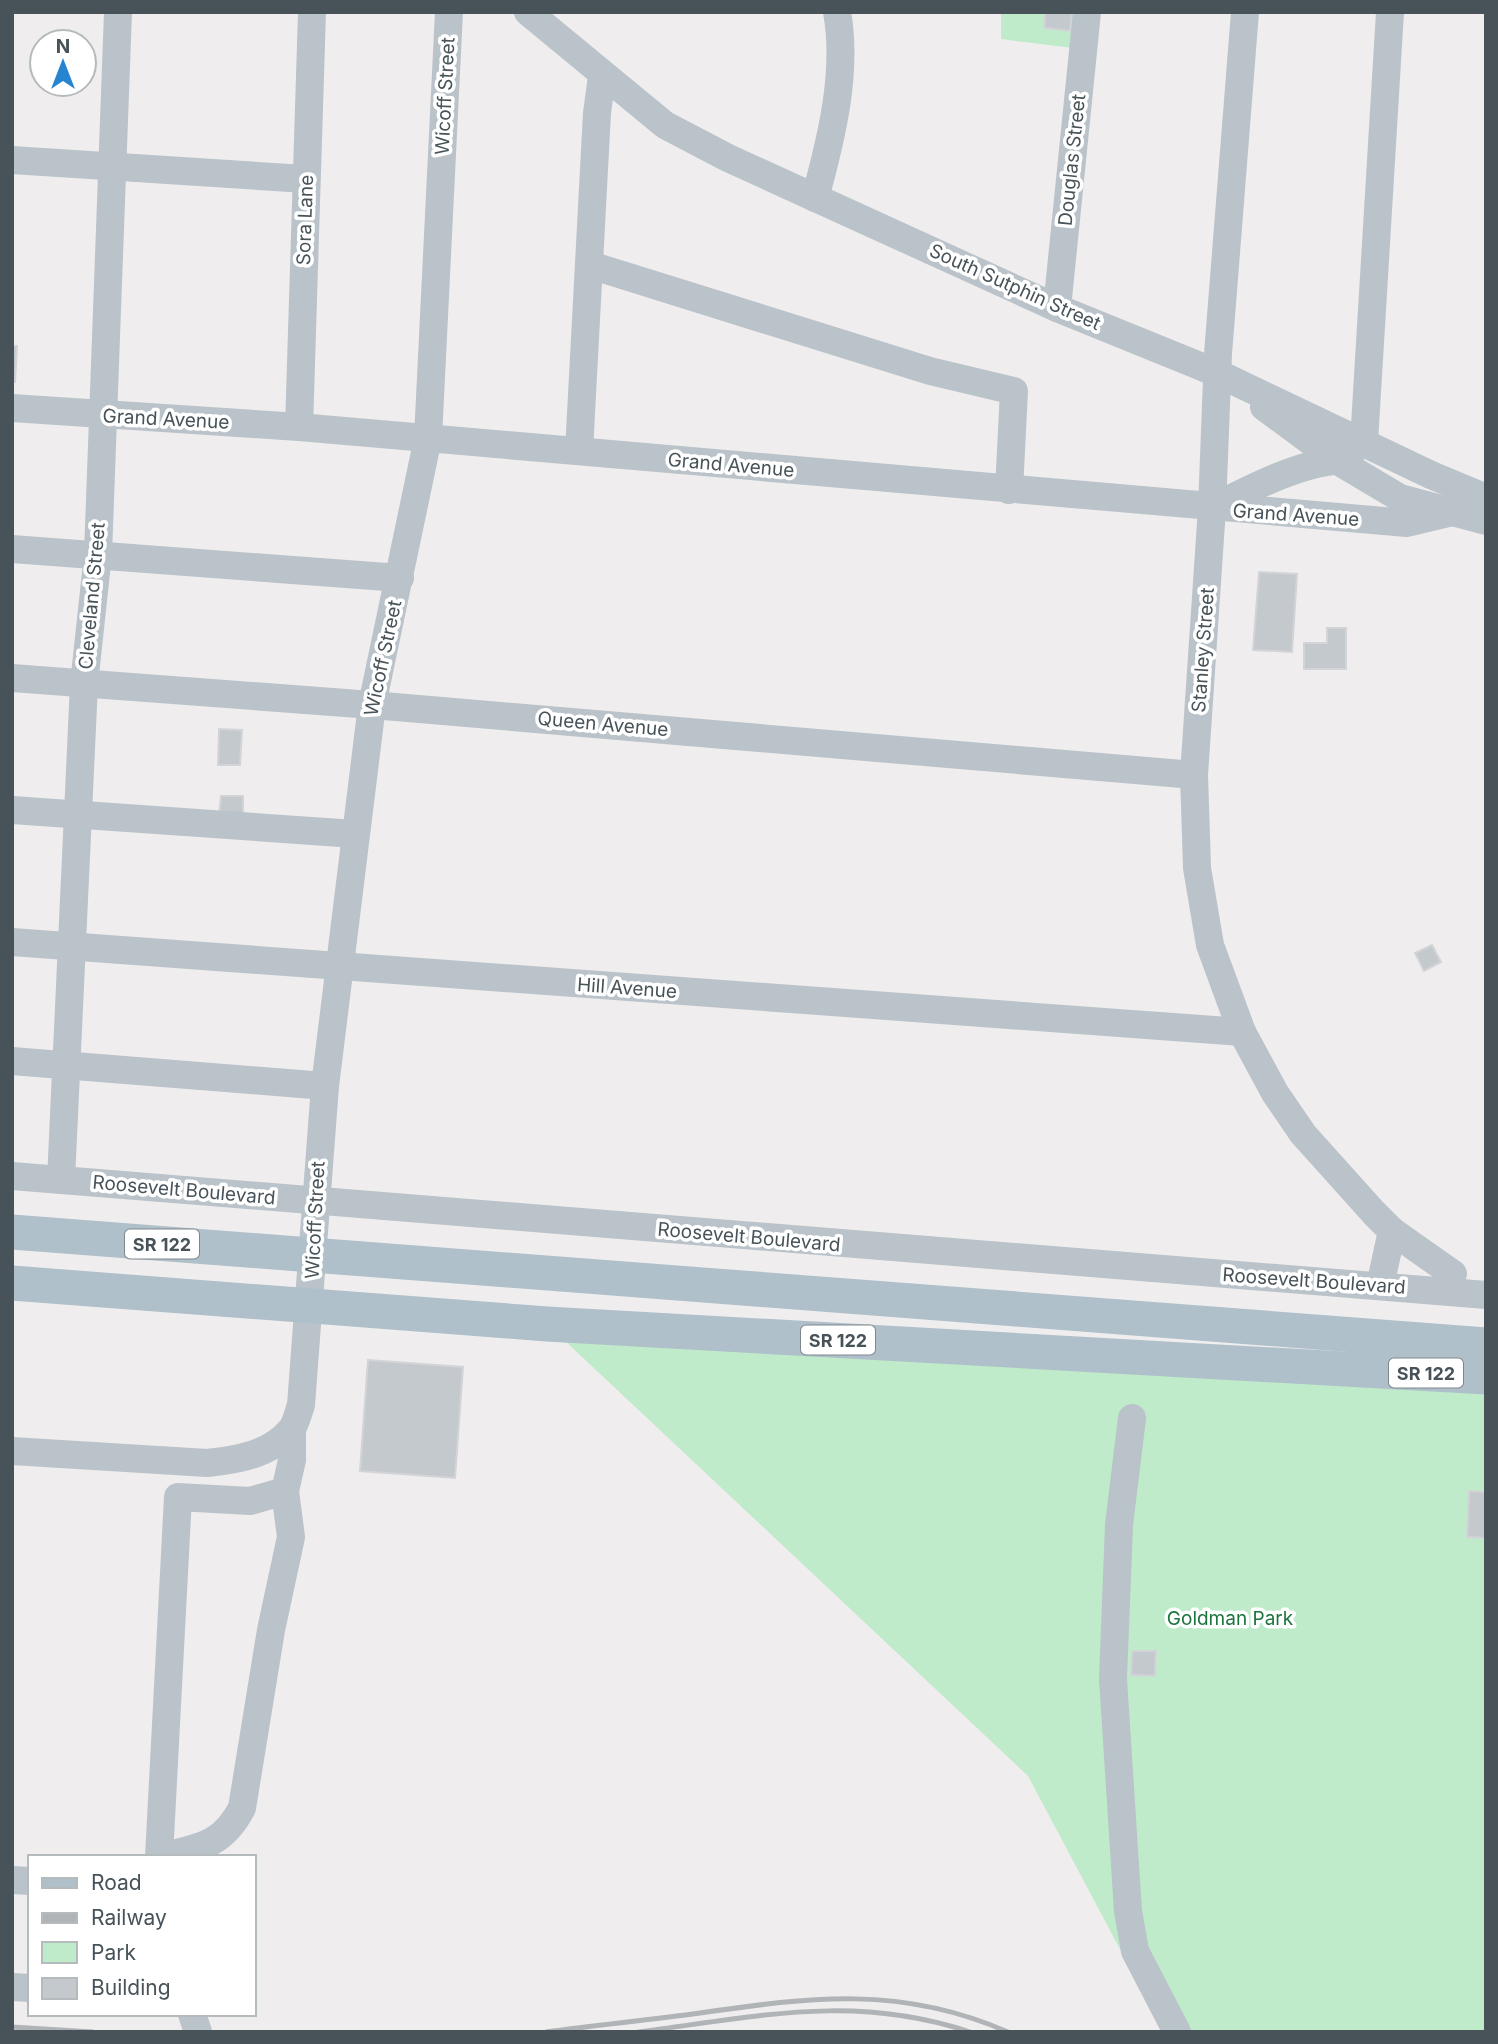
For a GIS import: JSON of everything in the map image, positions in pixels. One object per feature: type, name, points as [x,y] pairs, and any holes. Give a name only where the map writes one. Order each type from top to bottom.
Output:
[{"type":"main road","name":"SR 122","points":[[12,1232],[1486,1345]]},
{"type":"main road","name":"SR 122","points":[[12,1283],[310,1303],[547,1324],[1486,1377]]},
{"type":"street","name":"Cleveland Street","points":[[61,1180],[84,684],[98,554],[118,12]]},
{"type":"street","name":"Sora Lane","points":[[299,427],[312,12]]},
{"type":"street","name":"Wicoff Street","points":[[168,1855],[212,1844],[233,1825],[242,1808],[271,1630],[291,1537],[285,1491],[292,1460],[292,1430],[301,1405],[324,1086],[341,967],[355,834],[372,705],[428,438],[449,12]]},
{"type":"street","name":"South Sutphin Street","points":[[528,12],[665,125],[728,158],[1057,308],[1217,373],[1390,453],[1431,475],[1486,498]]},
{"type":"street","points":[[815,198],[827,156],[839,78],[841,32],[837,12]]},
{"type":"street","name":"Douglas Street","points":[[1057,308],[1087,12]]},
{"type":"street","name":"Stanley Street","points":[[1245,12],[1217,373],[1212,508],[1194,775],[1197,868],[1210,945],[1242,1032],[1275,1093],[1303,1134],[1392,1231],[1453,1274]]},
{"type":"street","points":[[1364,442],[1390,12]]},
{"type":"street","points":[[579,451],[597,113],[603,76]]},
{"type":"street","points":[[12,160],[306,178]]},
{"type":"street","points":[[590,265],[930,371],[1014,391],[1009,490]]},
{"type":"street","name":"South Sutphin Street","points":[[1217,373],[1336,460],[1400,498],[1486,521]]},
{"type":"street","name":"Grand Avenue","points":[[12,408],[299,427],[1407,523],[1449,513]]},
{"type":"street","points":[[1212,508],[1260,483],[1336,460],[1372,461],[1390,453]]},
{"type":"street","points":[[12,549],[400,578]]},
{"type":"street","name":"Queen Avenue","points":[[12,678],[372,705],[1194,775]]},
{"type":"street","points":[[12,810],[355,834]]},
{"type":"street","name":"Hill Avenue","points":[[12,942],[1242,1032]]},
{"type":"street","points":[[12,1061],[324,1086]]},
{"type":"street","name":"Roosevelt Boulevard","points":[[12,1176],[1486,1295]]},
{"type":"street","points":[[1380,1286],[1392,1231]]},
{"type":"street","points":[[1132,1418],[1119,1525],[1113,1679],[1128,1911],[1135,1951],[1177,2032]]},
{"type":"street","points":[[12,1451],[207,1463],[237,1460],[266,1450],[292,1430]]},
{"type":"street","points":[[160,1855],[178,1497],[250,1502],[285,1491]]},
{"type":"green space","points":[[1001,12],[1076,12],[1073,48],[1001,39]]},
{"type":"green space","name":"Goldman Park","points":[[547,1324],[1486,1377],[1486,2032],[1164,2032],[1028,1776]]},
{"type":"building","points":[[1045,12],[1072,12],[1070,31],[1044,28]]},
{"type":"building","points":[[12,346],[17,346],[15,382],[12,382]]},
{"type":"building","points":[[1259,572],[1297,574],[1292,652],[1253,650]]},
{"type":"building","points":[[1327,628],[1346,628],[1346,669],[1304,669],[1304,643],[1327,643]]},
{"type":"building","points":[[219,729],[242,730],[240,765],[218,765]]},
{"type":"building","points":[[221,796],[243,796],[243,816],[219,815]]},
{"type":"building","points":[[1432,945],[1441,962],[1424,971],[1415,953]]},
{"type":"building","points":[[368,1360],[463,1367],[455,1478],[360,1471]]},
{"type":"building","points":[[1469,1491],[1486,1492],[1486,1538],[1467,1537]]},
{"type":"building","points":[[1132,1651],[1156,1651],[1155,1676],[1131,1675]]},
{"type":"railway","points":[[546,2032],[780,2003],[856,1999],[930,2007],[969,2017],[1008,2032]]},
{"type":"railway","points":[[638,2032],[764,2015],[844,2011],[885,2013],[927,2020],[970,2032]]},
{"type":"railway","points":[[12,2027],[93,2032]]}]
